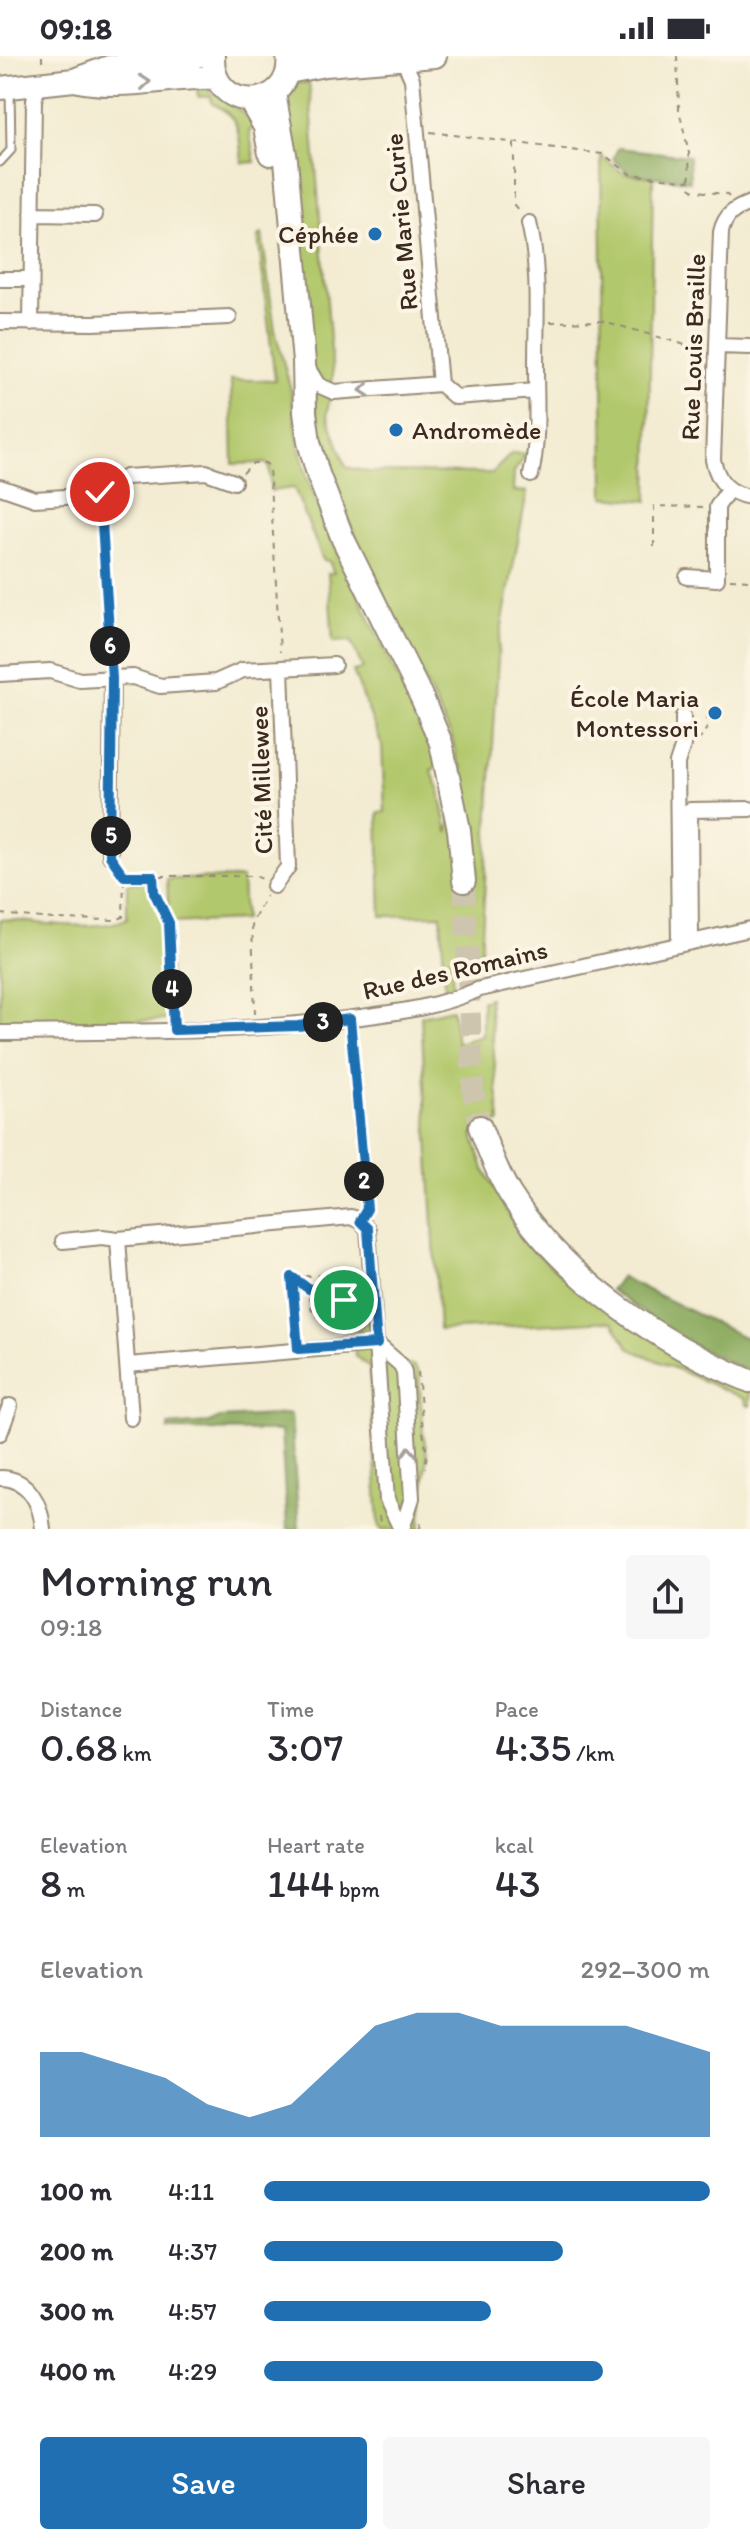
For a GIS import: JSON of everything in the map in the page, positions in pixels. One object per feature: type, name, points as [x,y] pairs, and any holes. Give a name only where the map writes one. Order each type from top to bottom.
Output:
[{"type":"main road","points":[[74,80],[109,67],[179,61],[197,56]]},
{"type":"main road","points":[[5,87],[41,76],[99,86],[196,77],[215,67],[230,94],[250,101],[274,93],[283,84],[288,64],[325,65],[435,56]]},
{"type":"main road","points":[[274,93],[286,160],[309,442],[329,507],[441,743],[459,830],[464,881]]},
{"type":"main road","points":[[250,101],[265,127],[271,161],[289,362],[305,412]]},
{"type":"main road","points":[[480,1127],[510,1194],[554,1249],[583,1277],[658,1334],[722,1370],[750,1381]]},
{"type":"street","name":"Rue Marie Curie","points":[[403,59],[412,79],[440,384]]},
{"type":"street","points":[[31,323],[34,100],[41,76]]},
{"type":"street","name":"Rue Louis Braille","points":[[728,490],[719,480],[713,460],[721,232],[724,220],[743,205]]},
{"type":"street","points":[[32,214],[95,215]]},
{"type":"street","points":[[529,223],[535,247],[536,322],[537,449],[531,475]]},
{"type":"street","points":[[0,279],[31,279]]},
{"type":"street","points":[[0,322],[108,323],[229,317]]},
{"type":"street","points":[[717,349],[750,347]]},
{"type":"street","points":[[304,362],[318,385],[334,392],[440,384],[455,397],[536,391]]},
{"type":"street","points":[[0,487],[35,499],[94,495],[126,477],[206,472],[234,482]]},
{"type":"street","points":[[687,577],[717,579],[717,507],[728,490],[750,497]]},
{"type":"street","name":"Cité Millewee","points":[[0,674],[50,671],[80,680],[133,677],[160,686],[216,682],[243,670],[334,665]]},
{"type":"street","name":"Cité Millewee","points":[[274,886],[288,867],[281,668]]},
{"type":"street","points":[[110,856],[112,679]]},
{"type":"street","points":[[683,716],[683,745],[677,763],[685,942]]},
{"type":"street","points":[[685,942],[690,810],[750,809]]},
{"type":"street","name":"Rue des Romains","points":[[0,1033],[298,1026],[395,1014],[454,1000],[480,989],[750,929]]},
{"type":"street","points":[[63,1241],[102,1237],[118,1239],[351,1217],[360,1221],[368,1229],[387,1500],[402,1529]]},
{"type":"street","points":[[118,1239],[131,1418]]},
{"type":"street","points":[[128,1365],[377,1344],[401,1365],[404,1372],[412,1498],[402,1529]]},
{"type":"street","points":[[0,1433],[10,1406]]},
{"type":"street","points":[[0,1478],[24,1485],[37,1500],[43,1529]]},
{"type":"lane","points":[[0,162],[11,150],[5,87]]},
{"type":"lane","points":[[0,118],[9,114]]},
{"type":"path","points":[[41,76],[42,56]]},
{"type":"path","points":[[677,56],[679,110],[689,153],[690,187],[695,191],[726,194],[743,205]]},
{"type":"path","points":[[417,131],[603,154],[630,174],[690,181]]},
{"type":"path","points":[[514,143],[514,205],[529,223]]},
{"type":"path","points":[[536,322],[603,321],[717,349]]},
{"type":"path","points":[[234,482],[253,463],[269,466],[281,668]]},
{"type":"path","points":[[100,492],[112,679]]},
{"type":"path","points":[[654,547],[654,506],[717,507]]},
{"type":"path","points":[[717,579],[750,580]]},
{"type":"path","points":[[700,739],[707,728],[707,716]]},
{"type":"path","points":[[0,914],[52,919],[116,920],[123,917],[124,876],[110,856]]},
{"type":"path","points":[[124,876],[256,876],[274,886],[252,923],[255,1027]]},
{"type":"path","points":[[153,876],[154,892],[169,923],[174,1030]]},
{"type":"path","points":[[350,1019],[367,1209],[360,1221]]},
{"type":"path","points":[[292,1277],[360,1272]]},
{"type":"path","points":[[292,1277],[309,1289],[338,1291],[344,1300],[349,1322]]},
{"type":"path","points":[[292,1277],[298,1349]]},
{"type":"path","points":[[309,1289],[309,1306],[316,1316],[327,1322],[349,1322],[358,1329]]},
{"type":"green space","points":[[309,82],[333,375],[327,414],[346,467],[369,472],[492,473],[512,453],[527,454],[514,472],[513,491],[527,492],[499,642],[481,951],[451,955],[453,988],[445,990],[441,915],[381,916],[378,813],[385,812],[382,746],[353,671],[363,669],[351,641],[333,642],[328,573],[334,573],[329,561],[323,560],[294,488],[271,491],[269,466],[265,463],[233,464],[231,380],[275,380],[258,237],[262,234],[275,331],[291,390],[307,477],[334,544],[431,748],[437,767],[431,770],[440,791],[448,833],[462,766],[458,765],[452,738],[354,533],[328,471],[316,411],[286,104],[292,84]]},
{"type":"green space","points":[[197,87],[229,102],[255,127],[249,131],[255,162],[242,163],[239,135],[233,120],[212,103],[211,96],[198,97]]},
{"type":"green space","points":[[618,148],[689,156],[690,181],[630,174],[613,159]]},
{"type":"green space","points":[[601,156],[623,173],[653,177],[648,501],[604,497]]},
{"type":"green space","points":[[242,878],[244,920],[169,923],[167,879]]},
{"type":"green space","points":[[131,882],[151,882],[151,893],[167,923],[171,1020],[0,1023],[0,919],[84,926],[116,922],[127,918],[127,885]]},
{"type":"green space","points":[[489,998],[500,1122],[480,1127],[473,1135],[484,1169],[524,1241],[568,1281],[627,1323],[750,1393],[750,1406],[746,1405],[745,1399],[630,1349],[612,1321],[439,1330],[421,1016],[452,1009],[457,1043],[482,1036],[482,1001]]},
{"type":"green space","points":[[621,1277],[750,1340],[750,1373],[685,1341],[610,1290]]},
{"type":"green space","points":[[375,1319],[377,1344],[401,1365],[413,1365],[419,1373],[427,1454],[420,1529],[381,1529],[379,1524],[369,1367],[355,1356],[354,1334],[365,1320]]},
{"type":"green space","points":[[291,1414],[299,1529],[287,1529],[281,1431],[168,1430],[168,1426],[209,1423],[220,1418]]},
{"type":"tunnel","points":[[464,881],[473,1091],[480,1127]]},
{"type":"place","name":"Céphée","points":[[375,234]]},
{"type":"place","name":"Andromède","points":[[396,430]]},
{"type":"place","name":"École Maria Montessori","points":[[715,713]]},
{"type":"route","points":[[100,492],[112,679],[110,856],[124,876],[153,876],[154,892],[169,923],[174,1030],[298,1026],[350,1019],[367,1209],[360,1221],[368,1229],[377,1344],[298,1349],[292,1277],[309,1289],[338,1291],[344,1300]]}]
